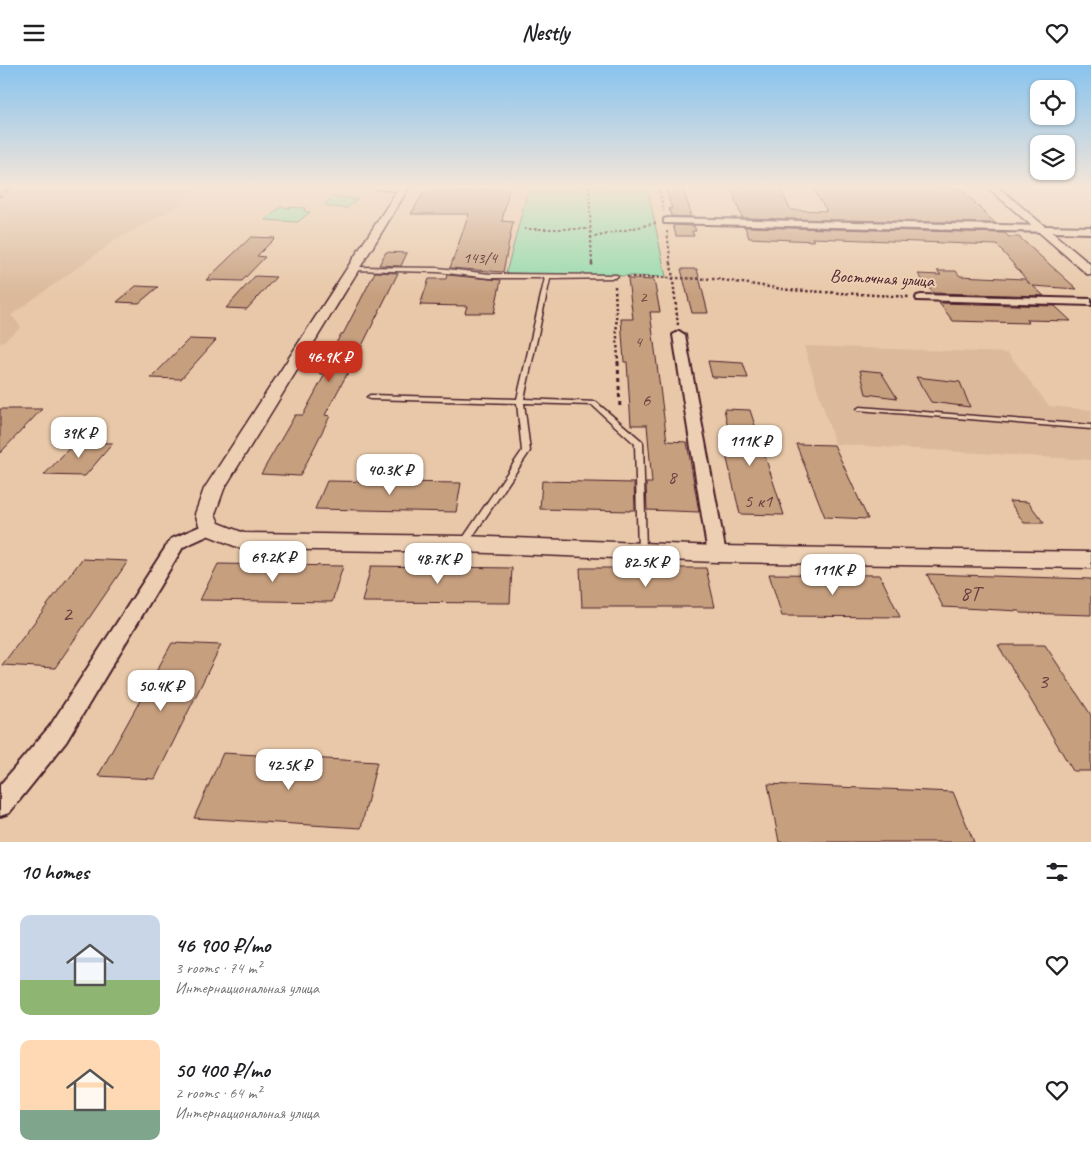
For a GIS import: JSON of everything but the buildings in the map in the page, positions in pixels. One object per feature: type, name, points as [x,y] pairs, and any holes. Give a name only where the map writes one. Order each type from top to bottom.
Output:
[{"type":"street","points":[[210,528],[205,514],[214,489],[382,222]]},
{"type":"street","points":[[679,222],[1091,230]]},
{"type":"street","points":[[1035,222],[1091,271]]},
{"type":"street","name":"Восточная улица","points":[[921,298],[1091,302]]},
{"type":"street","points":[[679,335],[717,553]]},
{"type":"street","points":[[0,803],[58,734],[177,543],[210,528],[242,541],[463,544],[642,551],[1091,561]]},
{"type":"lane","points":[[353,269],[438,270],[490,276],[616,277]]},
{"type":"lane","points":[[463,544],[526,451],[520,400],[548,277]]},
{"type":"lane","points":[[370,397],[594,403],[639,443],[642,551]]},
{"type":"lane","points":[[860,409],[1091,427]]},
{"type":"path","points":[[590,222],[592,276]]},
{"type":"path","points":[[590,238],[652,223],[663,222]]},
{"type":"path","points":[[667,222],[679,335]]},
{"type":"path","points":[[524,229],[590,229]]},
{"type":"path","points":[[616,277],[620,428]]},
{"type":"path","name":"Восточная улица","points":[[616,277],[716,279],[789,290],[921,298]]},
{"type":"shaded area","points":[[0,222],[149,222],[116,240],[11,315],[21,327],[0,344]]},
{"type":"shaded area","points":[[804,346],[1008,353],[1049,406],[1091,410],[1091,460],[835,444]]},
{"type":"green space","points":[[519,222],[655,222],[666,277],[506,273]]}]
